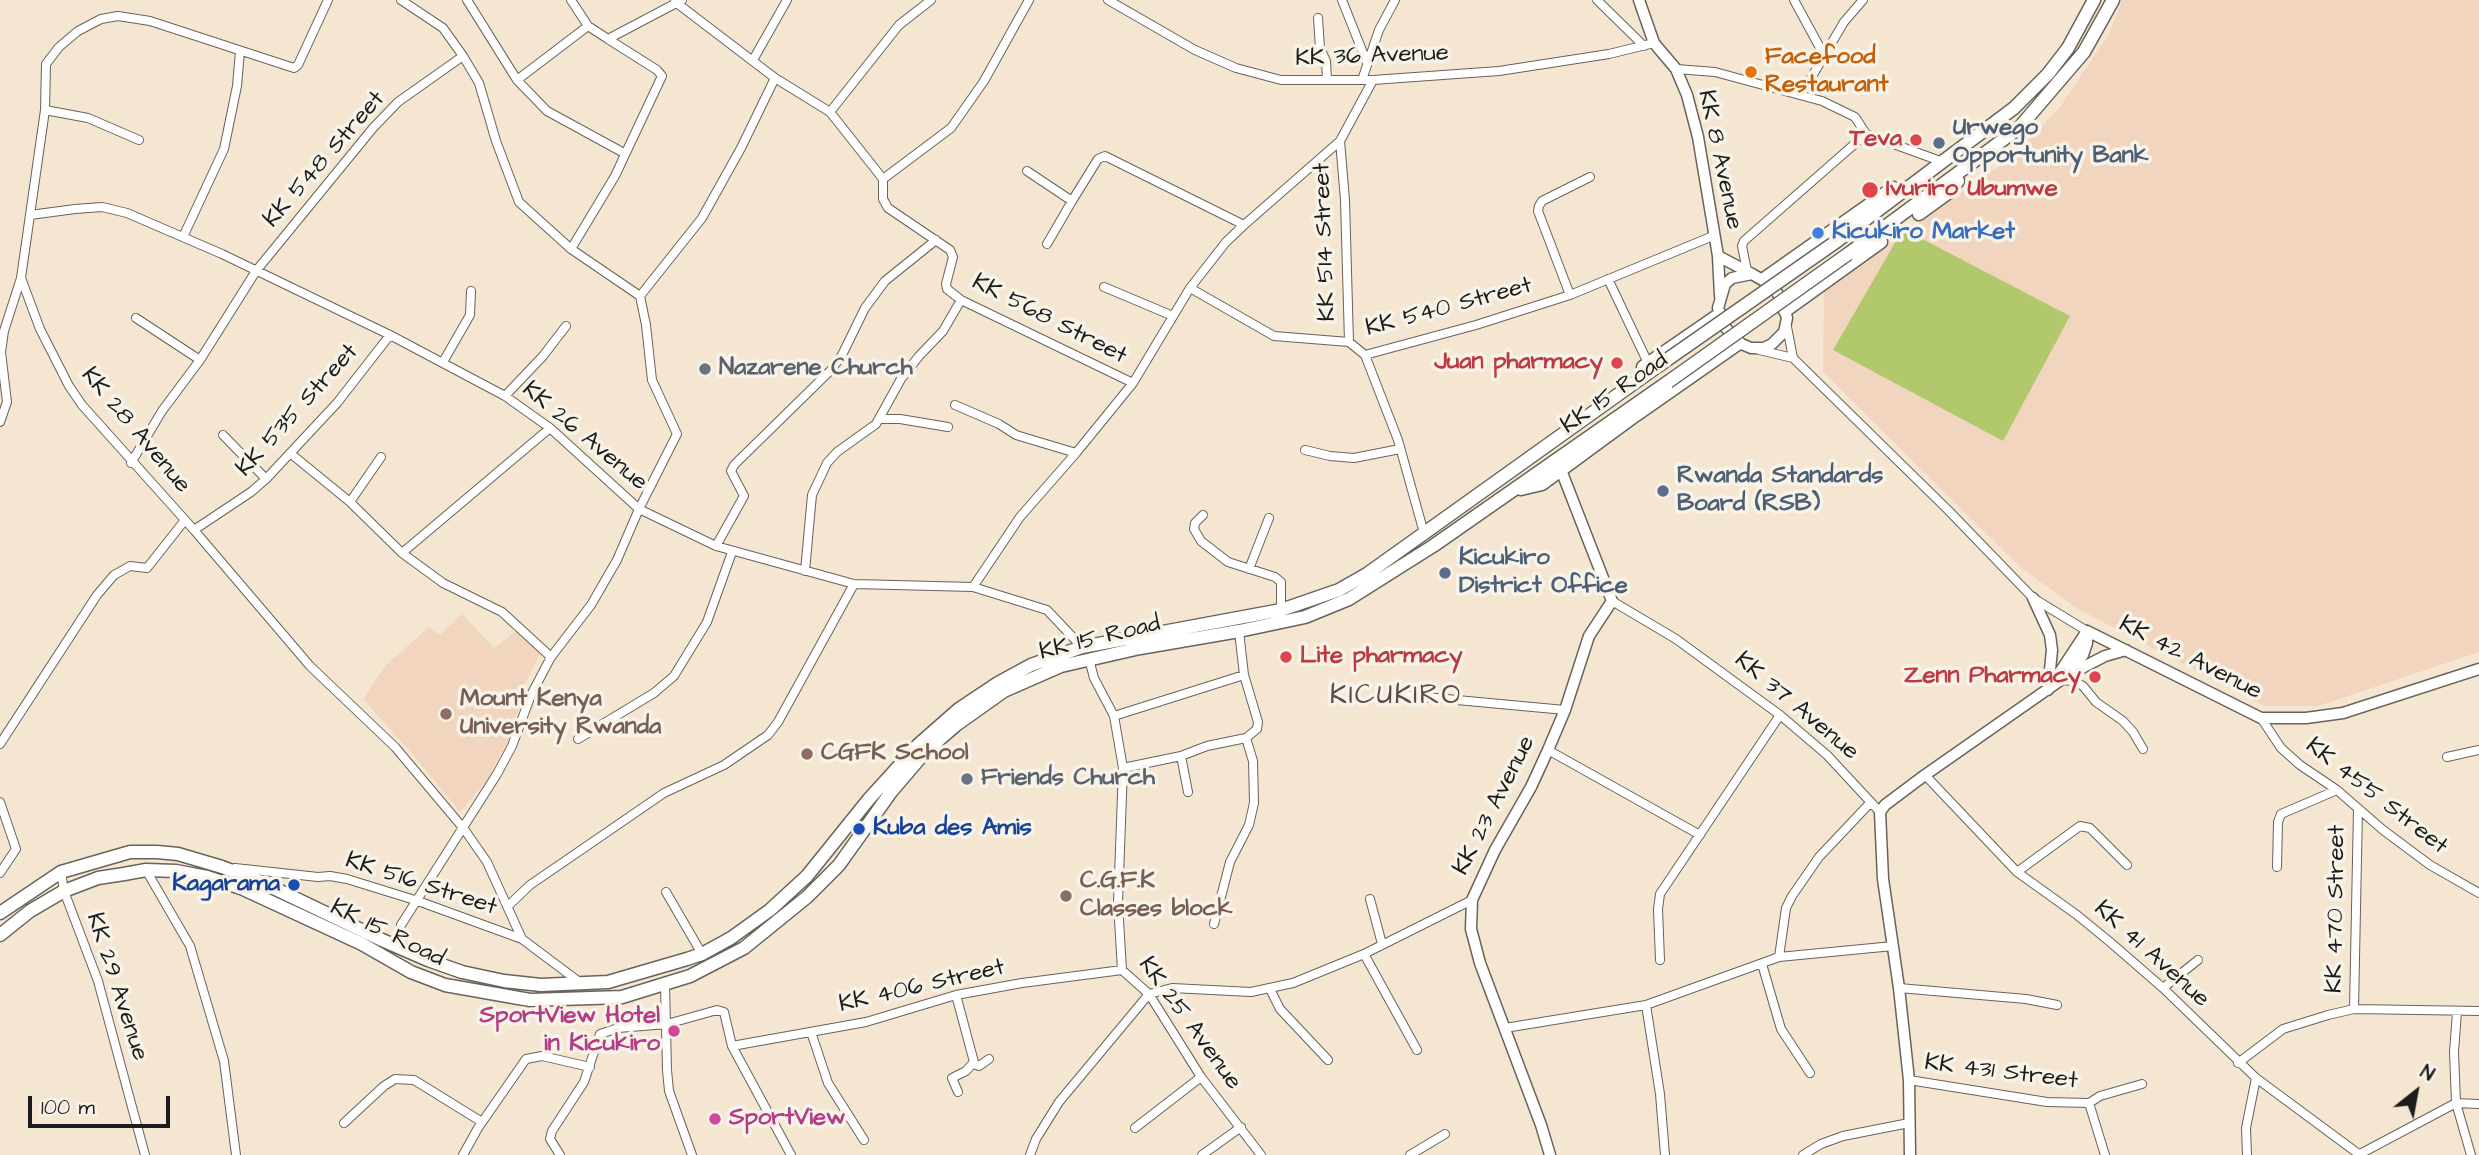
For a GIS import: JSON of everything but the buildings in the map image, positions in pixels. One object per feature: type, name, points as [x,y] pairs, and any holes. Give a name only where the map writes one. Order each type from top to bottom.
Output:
[{"type":"highway","name":"KK 15 Road","points":[[0,913],[61,872],[130,852],[178,854],[259,881],[382,940],[462,972],[541,985],[583,985],[608,982],[702,954],[731,938],[769,910],[807,876],[918,745],[960,709],[998,683],[1031,665],[1082,647],[1281,610],[1347,585],[1424,533],[1653,364],[1837,241],[2014,108],[2049,74],[2068,48],[2094,0]]},
{"type":"highway","name":"KK 15 Road","points":[[0,935],[30,911],[64,891],[98,878],[146,870],[176,871],[241,888],[362,944],[411,972],[445,985],[530,1000],[622,997],[708,968],[744,948],[807,897],[839,865],[902,777],[926,751],[956,725],[1004,691],[1061,666],[1089,659],[1305,617],[1349,599],[1514,491],[1848,254],[2019,128],[2084,52],[2113,0]]},
{"type":"highway","points":[[1754,275],[1906,178],[1943,162]]},
{"type":"highway","points":[[1786,318],[1948,193],[1970,166]]},
{"type":"highway","points":[[1653,364],[1720,314]]},
{"type":"highway","points":[[1514,491],[1542,484],[1745,346]]},
{"type":"highway","points":[[1082,647],[1089,659]]},
{"type":"highway","points":[[661,967],[665,984]]},
{"type":"main road","name":"KK 8 Avenue","points":[[1639,0],[1649,44],[1676,69],[1687,95],[1698,136],[1718,256],[1720,296]]},
{"type":"main road","name":"KK 8 Avenue","points":[[1718,256],[1754,275]]},
{"type":"main road","points":[[1754,275],[1773,286],[1786,318],[1784,332],[1764,348],[1745,346],[1726,328],[1718,305],[1725,284],[1732,278],[1754,275]]},
{"type":"main road","points":[[1561,470],[1612,601]]},
{"type":"main road","points":[[2033,598],[2050,635],[2052,650],[2048,690]]},
{"type":"main road","name":"KK 23 Avenue","points":[[1550,1155],[1480,963],[1471,929],[1472,900],[1494,850],[1531,787],[1548,750],[1565,710],[1588,636],[1612,601]]},
{"type":"main road","name":"KK 42 Avenue","points":[[2087,631],[2261,718],[2306,718],[2343,713],[2479,669]]},
{"type":"main road","name":"KK 42 Avenue","points":[[1880,812],[1885,805],[1924,775],[2065,678],[2083,655],[2087,631]]},
{"type":"main road","name":"KK 42 Avenue","points":[[2048,690],[2087,631]]},
{"type":"main road","points":[[2065,678],[2105,656],[2126,650]]},
{"type":"main road","points":[[1880,812],[1883,879],[1909,1080],[1910,1155]]},
{"type":"street","name":"KK 28 Avenue","points":[[328,0],[298,65],[294,68],[150,21],[118,16],[101,19],[59,47],[46,64],[45,110],[21,278],[40,329],[69,386],[82,405],[131,463],[194,530],[310,666],[395,747],[464,829],[487,863],[522,939],[583,985]]},
{"type":"street","points":[[401,0],[443,29],[479,83],[496,141],[519,202],[571,249],[640,296],[652,380],[677,434],[639,509],[617,561],[591,606],[551,657],[531,695],[512,746],[464,829],[401,925]]},
{"type":"street","points":[[467,0],[517,80],[547,111],[624,153]]},
{"type":"street","points":[[571,0],[588,26],[657,70],[662,76],[615,176],[571,249]]},
{"type":"street","points":[[754,60],[787,0]]},
{"type":"street","points":[[830,112],[899,24],[931,0]]},
{"type":"street","points":[[883,179],[951,128],[984,81],[1029,0]]},
{"type":"street","name":"KK 36 Avenue","points":[[1108,0],[1195,50],[1236,68],[1281,80],[1373,80],[1499,71],[1609,54],[1649,44]]},
{"type":"street","points":[[1342,0],[1367,63]]},
{"type":"street","points":[[1362,80],[1379,30],[1395,0]]},
{"type":"street","points":[[1597,0],[1649,44]]},
{"type":"street","points":[[1794,0],[1824,55]]},
{"type":"street","points":[[1801,95],[1844,22],[1863,0]]},
{"type":"street","points":[[608,39],[679,1]]},
{"type":"street","name":"KK 568 Street","points":[[679,1],[775,78],[830,112],[883,179],[883,199],[888,208],[950,250],[953,257],[947,289],[961,300],[1133,383]]},
{"type":"street","points":[[1318,18],[1320,48],[1326,61],[1327,79]]},
{"type":"street","points":[[517,80],[588,26]]},
{"type":"street","points":[[183,237],[224,149],[237,86],[240,51]]},
{"type":"street","name":"KK 548 Street","points":[[131,463],[162,411],[200,360],[256,271],[398,102],[463,56]]},
{"type":"street","points":[[1676,69],[1715,72],[1831,105],[1855,117],[1866,134],[1943,162]]},
{"type":"street","points":[[640,296],[702,218],[741,148],[775,78]]},
{"type":"street","points":[[973,587],[1020,517],[1133,383],[1190,288],[1226,242],[1340,141],[1373,80]]},
{"type":"street","points":[[45,110],[88,118],[139,140]]},
{"type":"street","points":[[1754,275],[1742,246],[1744,241],[1866,134]]},
{"type":"street","name":"KK 514 Street","points":[[1340,141],[1345,200],[1349,342]]},
{"type":"street","points":[[1047,244],[1098,159],[1105,156],[1244,225]]},
{"type":"street","points":[[1027,171],[1072,201]]},
{"type":"street","points":[[1570,295],[1538,211],[1542,201],[1590,177]]},
{"type":"street","name":"KK 26 Avenue","points":[[30,215],[102,207],[127,213],[390,335],[505,396],[550,428],[639,509],[716,547],[854,584],[973,587],[1047,610],[1082,647]]},
{"type":"street","name":"KK 540 Street","points":[[1190,288],[1275,336],[1349,342],[1365,355],[1476,325],[1570,295],[1713,236]]},
{"type":"street","points":[[716,547],[744,496],[731,471],[734,465],[831,370],[842,355],[865,308],[884,281],[936,240]]},
{"type":"street","points":[[0,422],[7,402],[1,352],[4,331],[21,278]]},
{"type":"street","points":[[1608,279],[1653,364]]},
{"type":"street","points":[[1104,287],[1173,316]]},
{"type":"street","points":[[443,362],[470,315],[471,291]]},
{"type":"street","points":[[805,571],[812,495],[827,463],[879,419],[901,379],[943,331],[961,300]]},
{"type":"street","points":[[135,318],[200,360]]},
{"type":"street","points":[[1786,318],[1793,358]]},
{"type":"street","points":[[505,396],[566,326]]},
{"type":"street","name":"KK 535 Street","points":[[194,530],[266,479],[337,402],[390,335]]},
{"type":"street","points":[[1745,346],[1793,358],[1941,502],[2033,598],[2087,631]]},
{"type":"street","points":[[1365,355],[1400,449],[1424,533]]},
{"type":"street","points":[[955,405],[999,424],[1016,435],[1076,453]]},
{"type":"street","points":[[879,419],[900,419],[948,427]]},
{"type":"street","points":[[402,553],[550,428]]},
{"type":"street","points":[[223,435],[266,479]]},
{"type":"street","points":[[1305,450],[1354,458],[1400,449]]},
{"type":"street","points":[[290,453],[350,502],[402,553],[443,583],[502,612],[551,657]]},
{"type":"street","points":[[350,502],[381,457]]},
{"type":"street","points":[[1203,515],[1195,523],[1194,529],[1201,541],[1228,562],[1275,577],[1280,582],[1281,610]]},
{"type":"street","points":[[1249,569],[1269,518]]},
{"type":"street","points":[[0,744],[97,595],[114,575],[130,566],[147,568],[185,520]]},
{"type":"street","points":[[578,739],[654,693],[674,676],[687,660],[707,622],[732,552]]},
{"type":"street","points":[[508,906],[530,885],[664,793],[724,765],[768,735],[778,722],[854,584]]},
{"type":"street","name":"KK 37 Avenue","points":[[1612,601],[1676,639],[1780,715],[1827,755],[1880,812]]},
{"type":"street","points":[[1123,768],[1246,738],[1257,729],[1258,722],[1244,675],[1239,631]]},
{"type":"street","name":"KK 25 Avenue","points":[[1089,659],[1094,678],[1114,716],[1123,768],[1118,902],[1122,970],[1149,994],[1201,1077],[1261,1155]]},
{"type":"street","points":[[1114,716],[1244,675]]},
{"type":"street","points":[[2065,678],[2083,686],[2096,702],[2123,721],[2143,749]]},
{"type":"street","points":[[1402,695],[1565,710]]},
{"type":"street","points":[[1660,960],[1660,894],[1780,715]]},
{"type":"street","name":"KK 455 Street","points":[[2261,718],[2281,748],[2430,865],[2479,893]]},
{"type":"street","points":[[1214,924],[1230,862],[1249,825],[1254,803],[1253,761],[1246,738]]},
{"type":"street","points":[[1548,750],[1700,835]]},
{"type":"street","points":[[2447,757],[2479,750]]},
{"type":"street","points":[[1181,756],[1188,792]]},
{"type":"street","name":"KK 41 Avenue","points":[[1924,775],[2017,872],[2077,915],[2163,988],[2256,1078],[2360,1155]]},
{"type":"street","points":[[2277,867],[2278,822],[2281,814],[2337,790]]},
{"type":"street","points":[[0,802],[16,849],[0,873]]},
{"type":"street","points":[[1779,957],[1786,908],[1792,896],[1819,857],[1871,802]]},
{"type":"street","name":"KK 470 Street","points":[[2354,1009],[2358,809]]},
{"type":"street","points":[[2017,872],[2080,826],[2090,828],[2127,864]]},
{"type":"street","name":"KK 516 Street","points":[[222,867],[330,876],[418,901],[522,939]]},
{"type":"street","points":[[146,870],[190,946],[224,1061],[236,1155]]},
{"type":"street","name":"KK 29 Avenue","points":[[61,872],[64,891],[98,981],[145,1155]]},
{"type":"street","points":[[666,892],[702,954]]},
{"type":"street","points":[[1370,899],[1382,944]]},
{"type":"street","points":[[1030,1155],[1036,1139],[1059,1102],[1149,994],[1172,988],[1251,992],[1270,989],[1331,969],[1472,900]]},
{"type":"street","points":[[1505,1028],[1646,1005],[1779,957],[1893,946]]},
{"type":"street","points":[[1364,954],[1417,1050]]},
{"type":"street","points":[[2163,988],[2197,960]]},
{"type":"street","points":[[1762,964],[1782,1028],[1810,1073]]},
{"type":"street","name":"KK 406 Street","points":[[732,1046],[866,1021],[956,995],[1033,981],[1122,970]]},
{"type":"street","points":[[665,984],[669,1091],[692,1155]]},
{"type":"street","points":[[1899,988],[2026,999],[2057,1005]]},
{"type":"street","points":[[1270,989],[1280,1009],[1328,1060]]},
{"type":"street","points":[[956,995],[974,1064]]},
{"type":"street","points":[[1646,1005],[1660,1094],[1665,1155]]},
{"type":"street","points":[[2238,1063],[2283,1029],[2354,1009],[2479,1011]]},
{"type":"street","points":[[560,1155],[550,1139],[552,1131],[584,1082],[600,1034],[618,1028],[667,1024],[717,1010],[724,1012],[732,1046],[791,1155]]},
{"type":"street","points":[[2457,1012],[2454,1052],[2456,1103],[2471,1155]]},
{"type":"street","points":[[811,1032],[828,1083],[864,1140]]},
{"type":"street","points":[[463,1155],[482,1122],[526,1059],[541,1056],[590,1067]]},
{"type":"street","points":[[958,1092],[952,1078],[974,1064],[979,1066],[989,1059]]},
{"type":"street","points":[[1135,1128],[1201,1077]]},
{"type":"street","points":[[2247,1155],[2246,1128],[2256,1078]]},
{"type":"street","points":[[344,1123],[395,1079],[414,1080],[482,1122]]},
{"type":"street","name":"KK 431 Street","points":[[1909,1080],[2047,1102],[2089,1103],[2100,1096],[2142,1084]]},
{"type":"street","name":"KK 431 Street","points":[[2089,1103],[2105,1155]]},
{"type":"street","points":[[2360,1155],[2456,1103],[2479,1104]]},
{"type":"street","points":[[1803,1155],[1821,1144],[1843,1136],[1909,1123]]},
{"type":"street","points":[[1202,1155],[1241,1127]]},
{"type":"street","points":[[1410,1155],[1445,1134]]},
{"type":"shaded area","points":[[2122,0],[2479,0],[2479,652],[2318,706],[2264,706],[2078,609],[2020,567],[1823,372],[1824,290],[1996,168],[2022,146],[2060,107],[2109,34]]},
{"type":"shaded area","name":"Mount Kenya University Rwanda","points":[[462,614],[494,648],[516,631],[540,654],[516,702],[519,708],[511,735],[487,780],[460,812],[363,699],[386,665],[429,627],[440,635]]},
{"type":"green space","points":[[1903,229],[2070,316],[2003,441],[1833,350]]},
{"type":"place","name":"Facefood Restaurant","points":[[1751,72]]},
{"type":"place","name":"Teva","points":[[1916,140]]},
{"type":"place","name":"Urwego Opportunity Bank","points":[[1939,143]]},
{"type":"place","name":"Ivuriro Ubumwe","points":[[1870,190]]},
{"type":"place","name":"Kicukiro Market","points":[[1818,233]]},
{"type":"place","name":"Juan pharmacy","points":[[1617,363]]},
{"type":"place","name":"Nazarene Church","points":[[705,369]]},
{"type":"place","name":"Rwanda Standards Board (RSB)","points":[[1663,491]]},
{"type":"place","name":"Kicukiro District Office","points":[[1445,573]]},
{"type":"place","name":"Lite pharmacy","points":[[1286,657]]},
{"type":"place","name":"Zenn Pharmacy","points":[[2095,677]]},
{"type":"place","name":"Mount Kenya University Rwanda","points":[[446,714]]},
{"type":"place","name":"CGFK School","points":[[807,754]]},
{"type":"place","name":"Friends Church","points":[[967,779]]},
{"type":"place","name":"Kuba des Amis","points":[[859,829]]},
{"type":"place","name":"Kagarama","points":[[294,885]]},
{"type":"place","name":"C.G.F.K Classes block","points":[[1066,896]]},
{"type":"place","name":"SportView Hotel in Kicukiro","points":[[674,1031]]},
{"type":"place","name":"SportView","points":[[715,1119]]},
{"type":"district","name":"KICUKIRO","points":[[1396,697]]}]
